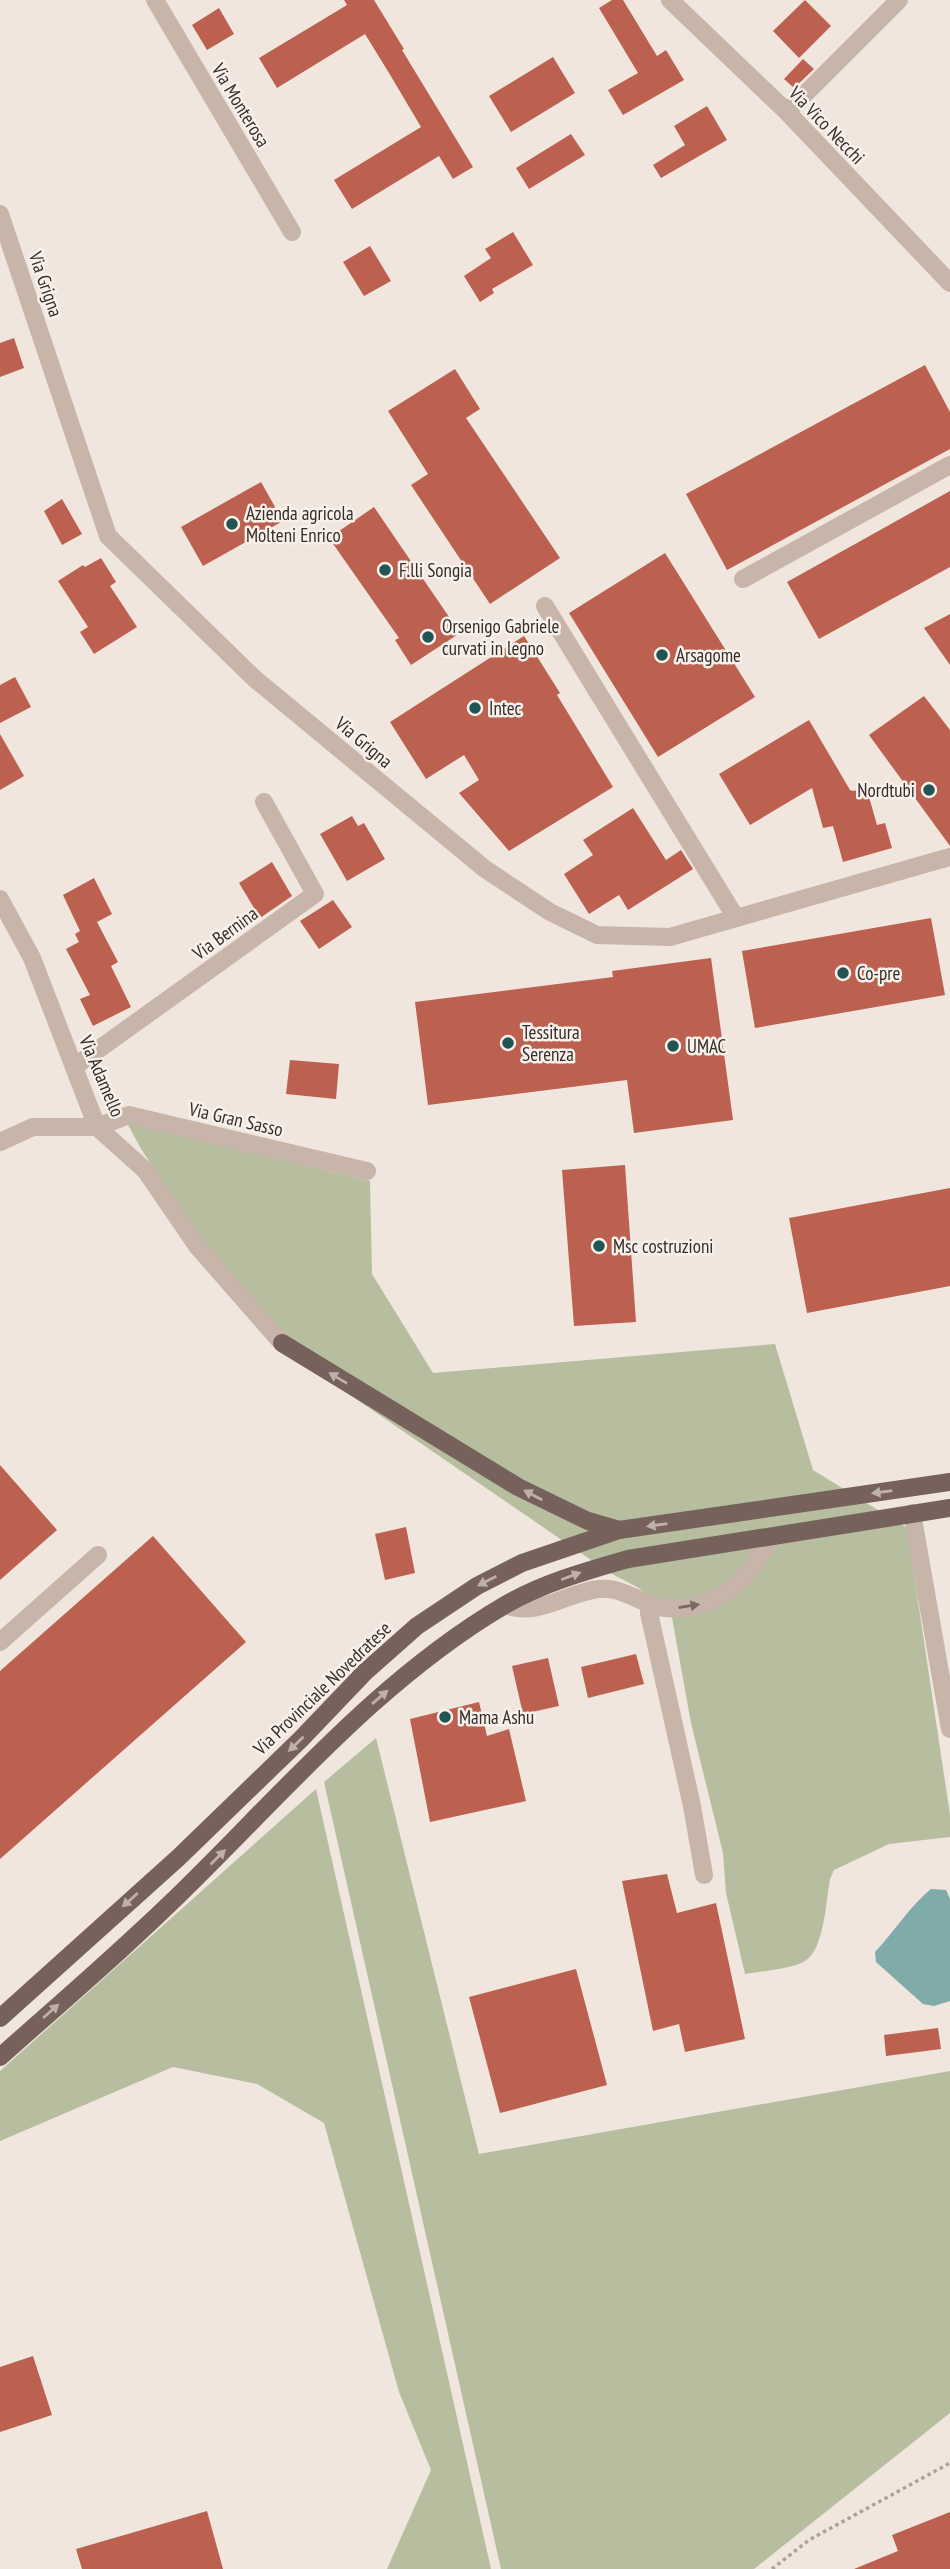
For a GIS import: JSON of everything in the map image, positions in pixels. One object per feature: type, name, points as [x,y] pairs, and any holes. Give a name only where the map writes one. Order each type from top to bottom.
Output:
[{"type":"main road","points":[[282,1343],[518,1487],[588,1521],[619,1530]]},
{"type":"main road","name":"Via Provinciale Novedratese","points":[[0,2018],[178,1858],[301,1739],[365,1672],[417,1626],[477,1586],[522,1563],[619,1530],[950,1482]]},
{"type":"main road","points":[[0,2057],[158,1916],[378,1698],[445,1644],[506,1605],[577,1573],[628,1559],[950,1508]]},
{"type":"street","name":"Via Monterosa","points":[[155,0],[292,232]]},
{"type":"street","name":"Via Vico Necchi","points":[[670,0],[787,112],[950,283]]},
{"type":"street","points":[[787,112],[899,0]]},
{"type":"street","name":"Via Grigna","points":[[0,214],[108,536],[255,679],[485,869],[550,912],[597,935],[670,937],[950,857]]},
{"type":"street","points":[[743,579],[950,465]]},
{"type":"street","points":[[545,606],[736,918]]},
{"type":"street","name":"Via Bernina","points":[[74,1067],[315,894],[264,802]]},
{"type":"street","name":"Via Adamello","points":[[0,899],[32,958],[97,1127],[145,1170],[197,1246],[282,1343]]},
{"type":"street","name":"Via Gran Sasso","points":[[0,1142],[33,1127],[97,1127],[129,1115],[367,1171]]},
{"type":"street","points":[[912,1513],[950,1729]]},
{"type":"street","points":[[506,1605],[516,1609],[544,1606],[596,1589],[610,1588],[626,1592],[649,1604],[667,1608],[690,1607],[711,1601],[730,1589],[747,1574],[776,1535]]},
{"type":"street","points":[[0,1642],[98,1555]]},
{"type":"street","points":[[649,1604],[704,1875]]},
{"type":"path","points":[[772,2569],[809,2540],[950,2463]]},
{"type":"green space","points":[[127,1123],[370,1181],[372,1274],[433,1373],[775,1344],[813,1470],[907,1528],[950,1815],[950,1837],[889,1844],[834,1870],[820,1936],[811,1955],[805,1961],[792,1966],[745,1974],[726,1893],[723,1853],[691,1723],[671,1612],[270,1340],[141,1149]]},
{"type":"green space","points":[[376,1738],[479,2154],[950,2071],[950,2413],[754,2569],[501,2569],[324,1782]]},
{"type":"green space","points":[[316,1789],[491,2569],[387,2569],[431,2470],[399,2392],[324,2123],[257,2084],[173,2067],[0,2141],[0,2071]]},
{"type":"water","points":[[931,1889],[946,1890],[950,1899],[950,2001],[934,2006],[923,2004],[876,1962],[875,1952]]},
{"type":"building","points":[[344,0],[374,0],[473,167],[453,179],[439,156],[352,209],[334,180],[421,127],[365,34],[277,88],[259,58],[347,5]]},
{"type":"building","points":[[612,0],[623,0],[657,56],[666,50],[684,80],[623,115],[608,90],[638,73],[599,8]]},
{"type":"building","points":[[805,0],[831,26],[799,58],[773,31]]},
{"type":"building","points":[[219,8],[234,34],[207,50],[192,25]]},
{"type":"building","points":[[553,57],[575,93],[511,132],[489,96]]},
{"type":"building","points":[[803,59],[814,69],[794,88],[784,79]]},
{"type":"building","points":[[707,106],[727,140],[661,178],[653,165],[685,145],[674,126]]},
{"type":"building","points":[[571,134],[585,155],[529,189],[516,168]]},
{"type":"building","points":[[513,232],[533,265],[492,289],[494,293],[480,302],[464,276],[491,258],[485,249]]},
{"type":"building","points":[[370,246],[391,281],[364,296],[343,262]]},
{"type":"building","points":[[14,338],[24,368],[0,377],[0,343]]},
{"type":"building","points":[[925,365],[950,412],[950,449],[727,570],[686,494]]},
{"type":"building","points":[[455,369],[480,409],[466,418],[560,558],[490,604],[411,485],[428,474],[388,411]]},
{"type":"building","name":"Azienda agricola Molteni Enrico","points":[[261,482],[283,521],[203,566],[181,527]]},
{"type":"building","points":[[950,491],[950,567],[819,639],[787,582]]},
{"type":"building","points":[[62,499],[82,534],[62,545],[44,511]]},
{"type":"building","name":"F.lli Songia","points":[[374,507],[460,633],[411,665],[395,640],[399,638],[329,538]]},
{"type":"building","name":"Arsagome","points":[[665,553],[755,697],[658,757],[569,613]]},
{"type":"building","points":[[101,558],[116,582],[110,586],[137,627],[94,654],[80,632],[88,627],[58,581],[83,565],[85,567]]},
{"type":"building","points":[[950,614],[950,665],[924,628]]},
{"type":"building","points":[[524,636],[613,787],[509,851],[459,793],[479,780],[464,755],[426,779],[390,722]]},
{"type":"building","points":[[15,677],[31,707],[0,723],[0,685]]},
{"type":"building","name":"Nordtubi","points":[[924,696],[950,730],[950,846],[869,735]]},
{"type":"building","points":[[809,720],[850,790],[862,789],[864,798],[869,797],[877,825],[885,823],[892,848],[843,862],[833,826],[823,828],[812,788],[750,825],[719,774]]},
{"type":"building","points":[[0,734],[24,776],[0,790]]},
{"type":"building","points":[[633,808],[666,860],[681,850],[693,869],[628,910],[619,895],[589,914],[564,874],[593,855],[583,840]]},
{"type":"building","points":[[352,816],[358,826],[364,823],[385,859],[347,881],[320,834]]},
{"type":"building","points":[[272,862],[292,896],[260,918],[239,883]]},
{"type":"building","points":[[94,878],[112,914],[97,922],[118,962],[111,966],[131,1007],[93,1026],[80,999],[90,995],[66,949],[79,942],[75,934],[80,931],[63,895]]},
{"type":"building","points":[[333,900],[352,927],[319,949],[300,921]]},
{"type":"building","name":"Co-pre","points":[[931,918],[945,995],[755,1028],[742,951]]},
{"type":"building","points":[[711,958],[733,1120],[634,1133],[627,1080],[428,1105],[415,1002],[613,977],[612,971]]},
{"type":"building","points":[[290,1060],[339,1064],[336,1099],[286,1094]]},
{"type":"building","name":"Msc costruzioni","points":[[625,1165],[636,1322],[574,1326],[562,1170]]},
{"type":"building","points":[[950,1188],[950,1286],[807,1313],[789,1218]]},
{"type":"building","points":[[0,1465],[57,1530],[0,1580]]},
{"type":"building","points":[[406,1527],[415,1573],[385,1580],[375,1534]]},
{"type":"building","points":[[153,1536],[246,1642],[0,1859],[0,1671]]},
{"type":"building","points":[[636,1654],[644,1684],[588,1698],[581,1667]]},
{"type":"building","points":[[548,1658],[559,1706],[523,1714],[512,1666]]},
{"type":"building","points":[[479,1702],[487,1736],[509,1729],[526,1801],[430,1822],[410,1719]]},
{"type":"building","points":[[667,1874],[677,1913],[716,1903],[745,2039],[685,2052],[679,2024],[653,2031],[622,1881]]},
{"type":"building","points":[[576,1969],[607,2085],[500,2113],[469,1997]]},
{"type":"building","points":[[938,2028],[941,2049],[886,2056],[884,2035]]},
{"type":"building","points":[[33,2356],[52,2415],[0,2432],[0,2367]]},
{"type":"building","points":[[207,2511],[223,2569],[82,2569],[76,2549]]},
{"type":"building","points":[[950,2512],[950,2569],[854,2569],[898,2551],[892,2535]]},
{"type":"place","name":"Azienda agricola Molteni Enrico","points":[[232,524]]},
{"type":"place","name":"F.lli Songia","points":[[385,570]]},
{"type":"place","name":"Orsenigo Gabriele curvati in legno","points":[[428,637]]},
{"type":"place","name":"Arsagome","points":[[662,655]]},
{"type":"place","name":"Intec","points":[[475,708]]},
{"type":"place","name":"Nordtubi","points":[[929,790]]},
{"type":"place","name":"Co-pre","points":[[843,973]]},
{"type":"place","name":"Tessitura Serenza","points":[[508,1043]]},
{"type":"place","name":"UMAC","points":[[673,1046]]},
{"type":"place","name":"Msc costruzioni","points":[[599,1246]]},
{"type":"place","name":"Mama Ashu","points":[[445,1717]]}]
